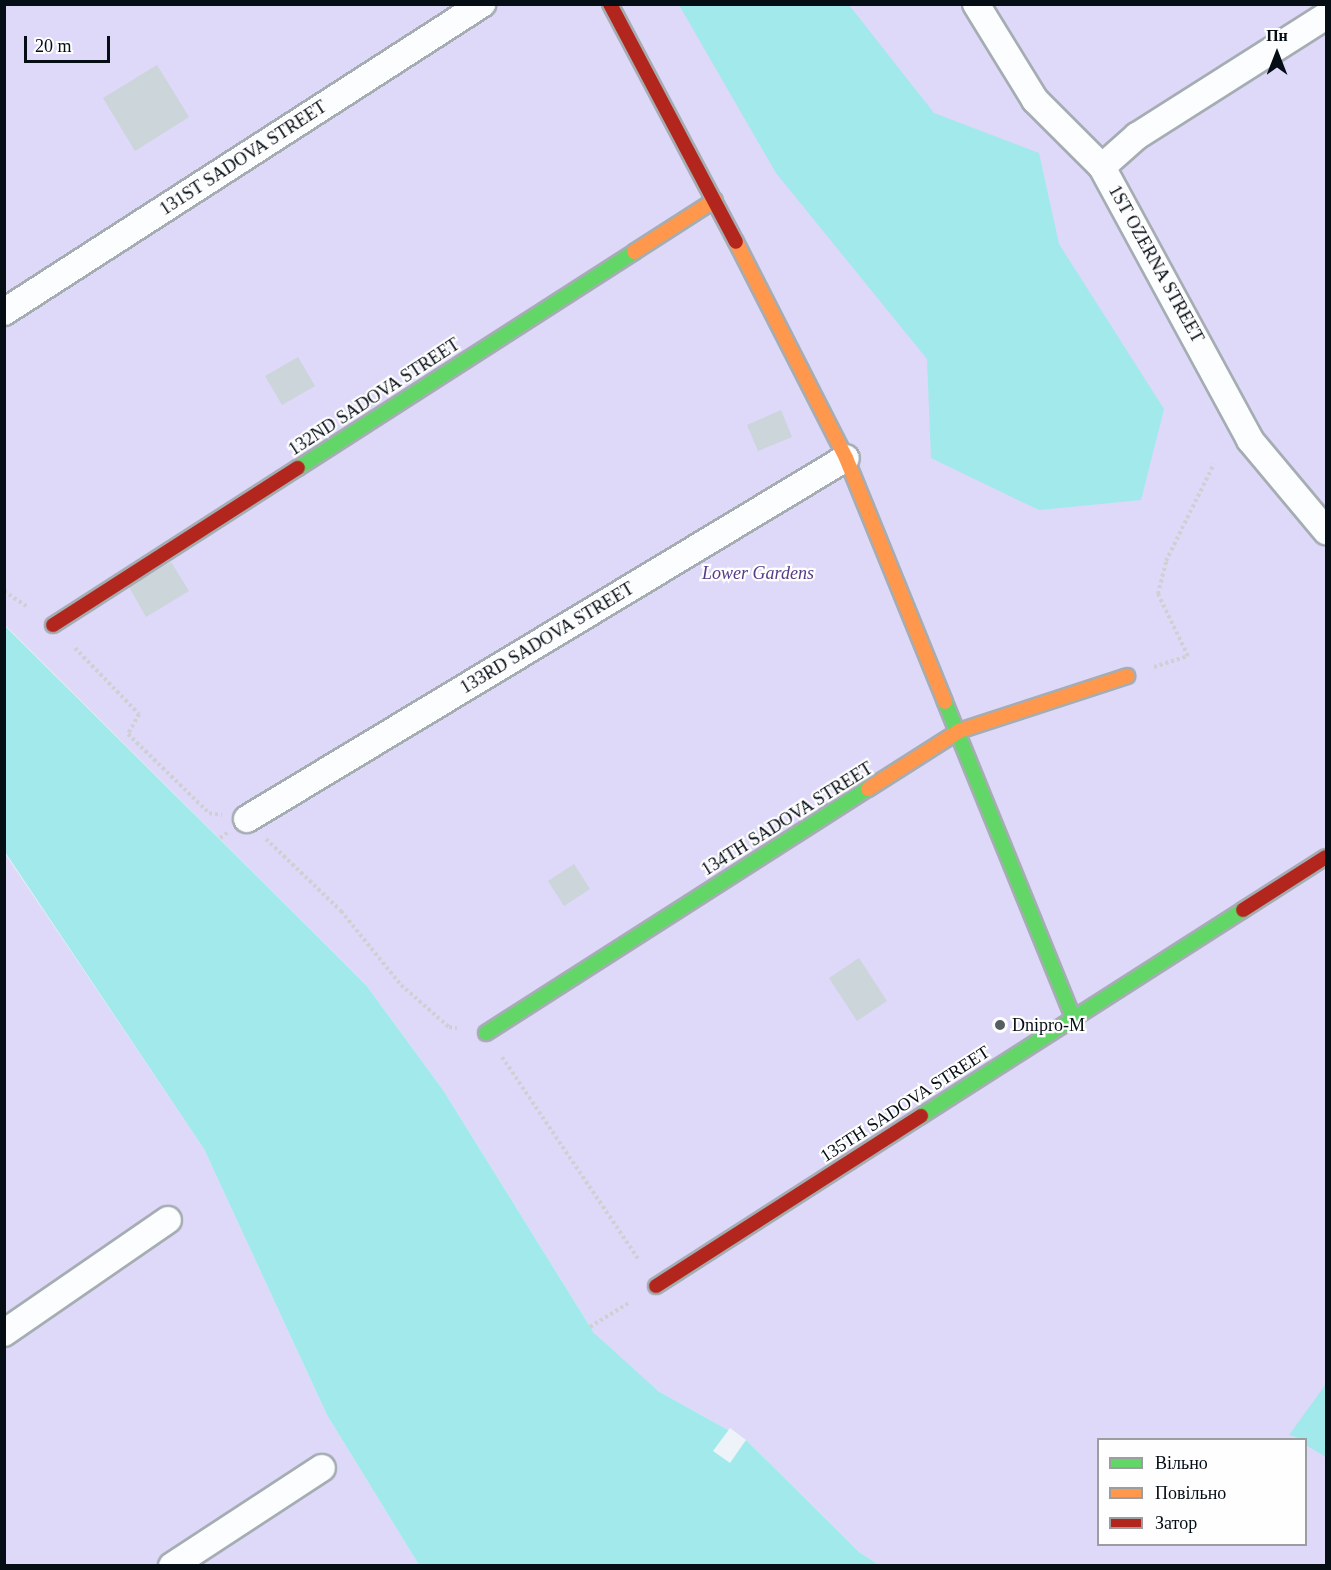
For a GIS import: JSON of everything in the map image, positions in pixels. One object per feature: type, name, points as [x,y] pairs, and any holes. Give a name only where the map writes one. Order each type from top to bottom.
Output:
[{"type":"street","name":"131ST SADOVA STREET","points":[[4,312],[482,4]]},
{"type":"street","points":[[610,4],[715,200],[846,458],[959,731],[1072,1018]]},
{"type":"street","name":"1ST OZERNA STREET","points":[[976,4],[1035,100],[1102,167],[1250,440],[1326,531]]},
{"type":"street","points":[[1102,167],[1137,136],[1326,16]]},
{"type":"street","name":"132ND SADOVA STREET","points":[[53,625],[715,200]]},
{"type":"street","name":"133RD SADOVA STREET","points":[[247,819],[846,458]]},
{"type":"street","name":"134TH SADOVA STREET","points":[[486,1033],[959,731],[1126,676]]},
{"type":"street","name":"135TH SADOVA STREET","points":[[656,1286],[1326,857]]},
{"type":"street","points":[[4,1333],[168,1220]]},
{"type":"street","points":[[172,1566],[322,1468]]},
{"type":"path","points":[[1126,676],[1188,656],[1158,594],[1166,561],[1214,464]]},
{"type":"path","points":[[486,1033],[656,1286],[590,1327]]},
{"type":"green space","name":"Lower Gardens","points":[[4,5],[1326,5],[1326,1565],[879,1565],[859,1552],[746,1440],[658,1391],[617,1358],[594,1333],[443,1090],[366,985],[5,625]]},
{"type":"green space","points":[[4,852],[204,1149],[327,1415],[419,1565],[5,1565]]},
{"type":"water","points":[[679,5],[849,5],[934,113],[1039,153],[1059,244],[1164,409],[1141,500],[1039,510],[931,458],[927,359],[776,173]]},
{"type":"water","points":[[4,625],[366,985],[443,1090],[594,1333],[658,1391],[746,1440],[859,1552],[879,1565],[419,1565],[327,1415],[204,1149],[5,852]]},
{"type":"water","points":[[1326,1384],[1326,1457],[1307,1446],[1307,1438],[1289,1435]]},
{"type":"pier","points":[[730,1428],[746,1440],[730,1463],[713,1451]]},
{"type":"building","points":[[157,65],[189,117],[135,151],[103,98]]},
{"type":"building","points":[[298,357],[315,386],[282,405],[265,376]]},
{"type":"building","points":[[781,410],[792,437],[758,451],[747,425]]},
{"type":"building","points":[[171,562],[189,591],[146,617],[129,587]]},
{"type":"building","points":[[574,864],[590,889],[564,906],[548,881]]},
{"type":"building","points":[[859,958],[887,1001],[857,1021],[829,978]]},
{"type":"traffic: fast","points":[[298,468],[634,252]]},
{"type":"traffic: fast","points":[[945,702],[1073,1018]]},
{"type":"traffic: fast","points":[[486,1033],[868,789]]},
{"type":"traffic: fast","points":[[921,1116],[1243,910]]},
{"type":"traffic: slow","points":[[634,252],[715,200]]},
{"type":"traffic: slow","points":[[736,242],[846,458],[945,702]]},
{"type":"traffic: slow","points":[[868,789],[959,731],[1127,676]]},
{"type":"traffic: jam","points":[[610,4],[736,242]]},
{"type":"traffic: jam","points":[[53,625],[298,468]]},
{"type":"traffic: jam","points":[[1243,910],[1326,857]]},
{"type":"traffic: jam","points":[[656,1286],[921,1116]]},
{"type":"place","name":"Dnipro-M","points":[[1000,1025]]}]
